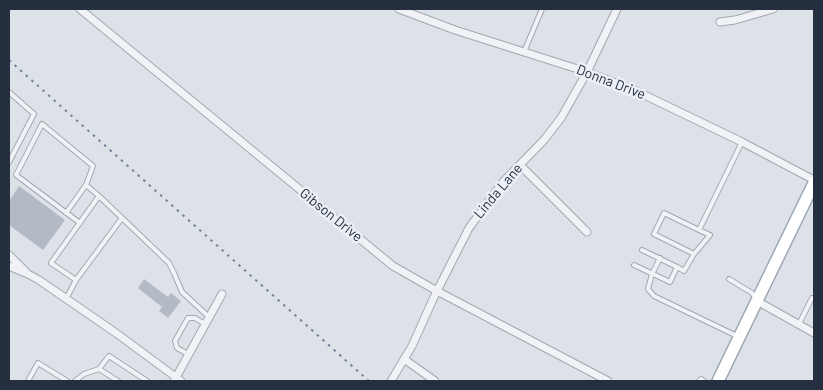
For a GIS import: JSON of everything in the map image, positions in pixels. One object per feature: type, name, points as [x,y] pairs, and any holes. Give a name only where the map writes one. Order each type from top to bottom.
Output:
[{"type":"main road","points":[[718,381],[814,181]]},
{"type":"street","name":"Gibson Drive","points":[[80,9],[393,266],[608,381]]},
{"type":"street","name":"Donna Drive","points":[[399,9],[455,30],[587,72],[654,99],[742,142],[814,181]]},
{"type":"street","name":"Linda Lane","points":[[391,381],[404,359],[469,228],[494,193],[544,140],[561,118],[587,72],[617,9]]},
{"type":"street","points":[[720,22],[735,20],[773,9]]},
{"type":"street","points":[[520,165],[588,232]]},
{"type":"street","points":[[9,255],[28,274]]},
{"type":"street","points":[[9,266],[28,274],[66,299],[177,380],[222,294]]},
{"type":"street","points":[[757,301],[814,333]]},
{"type":"street","points":[[404,359],[435,381]]},
{"type":"lane","points":[[524,52],[542,9]]},
{"type":"lane","points":[[9,92],[34,114],[9,162]]},
{"type":"lane","points":[[66,213],[86,185],[94,166],[42,124],[16,174],[66,213],[80,223]]},
{"type":"lane","points":[[699,230],[742,142]]},
{"type":"lane","points":[[86,185],[108,202],[169,263],[182,292],[209,317]]},
{"type":"lane","points":[[76,280],[51,263],[99,196]]},
{"type":"lane","points":[[642,250],[684,271],[694,254],[710,235],[664,213],[654,234],[694,254]]},
{"type":"lane","points":[[66,299],[76,280],[122,218]]},
{"type":"lane","points":[[660,258],[652,274],[648,289],[654,296],[740,337]]},
{"type":"lane","points":[[634,265],[670,282],[677,267]]},
{"type":"lane","points":[[729,278],[752,293],[757,301]]},
{"type":"lane","points":[[799,324],[812,298]]},
{"type":"lane","points":[[189,354],[177,348],[175,341],[188,318],[194,318],[205,324]]},
{"type":"lane","points":[[75,381],[84,374],[99,369],[109,356],[147,381]]},
{"type":"lane","points":[[30,379],[38,363],[67,381]]},
{"type":"lane","points":[[99,369],[118,381]]},
{"type":"lane","points":[[699,381],[701,379],[704,381]]},
{"type":"building","points":[[19,186],[65,220],[43,250],[9,225],[9,201]]},
{"type":"building","points":[[144,279],[168,297],[171,293],[181,301],[168,318],[159,311],[162,307],[138,288]]},
{"type":"railway","points":[[9,60],[369,381]]}]
